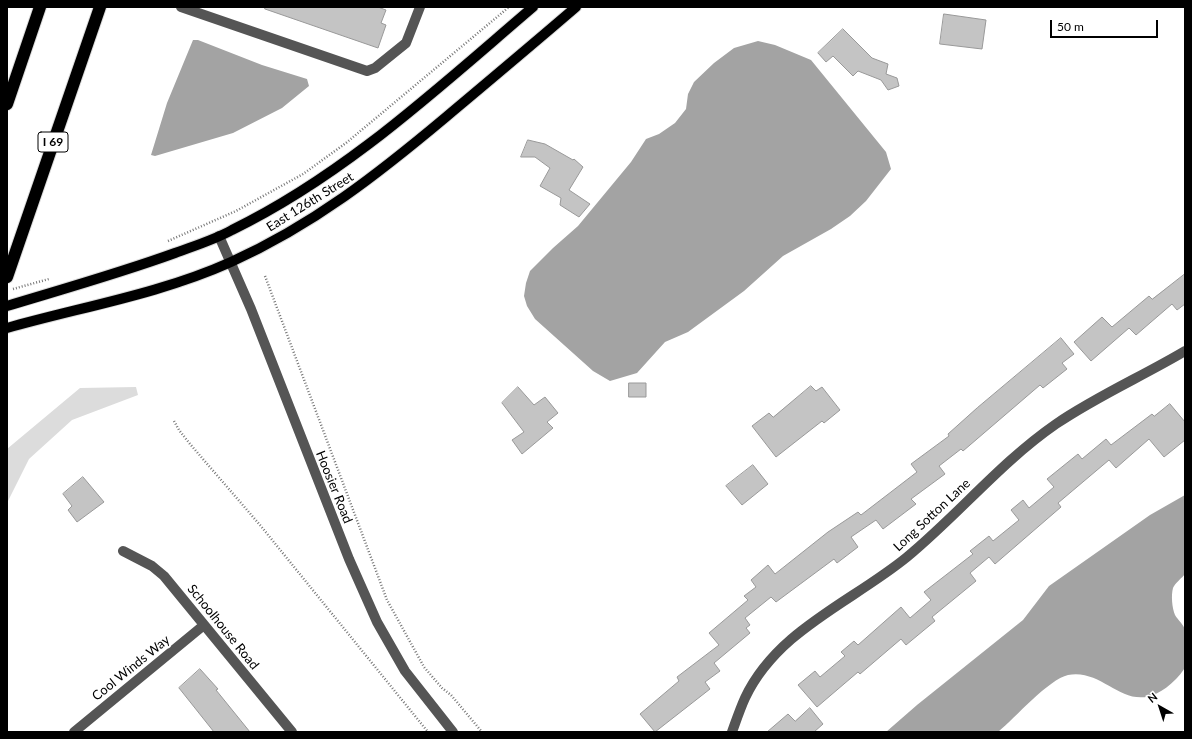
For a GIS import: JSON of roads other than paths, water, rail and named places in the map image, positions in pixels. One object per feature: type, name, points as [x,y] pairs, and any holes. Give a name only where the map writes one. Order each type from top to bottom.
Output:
[{"type":"highway","points":[[7,104],[40,7]]},
{"type":"highway","name":"I 69","points":[[7,277],[100,7]]},
{"type":"main road","name":"East 126th Street","points":[[7,306],[131,269],[219,236],[288,200],[347,161],[533,7]]},
{"type":"main road","name":"East 126th Street","points":[[9,328],[167,286],[231,262],[303,225],[359,188],[385,168],[576,7]]},
{"type":"street","points":[[181,7],[367,71],[375,68],[406,43],[420,7]]},
{"type":"street","name":"Hoosier Road","points":[[219,236],[231,262],[349,559],[377,622],[405,672],[453,732]]},
{"type":"street","name":"Long Sotton Lane","points":[[732,732],[745,698],[754,682],[776,655],[791,640],[829,610],[906,558],[1004,465],[1056,424],[1082,407],[1185,351]]},
{"type":"street","name":"Schoolhouse Road","points":[[123,550],[152,566],[164,576],[292,732]]},
{"type":"street","name":"Cool Winds Way","points":[[74,732],[204,625]]}]
